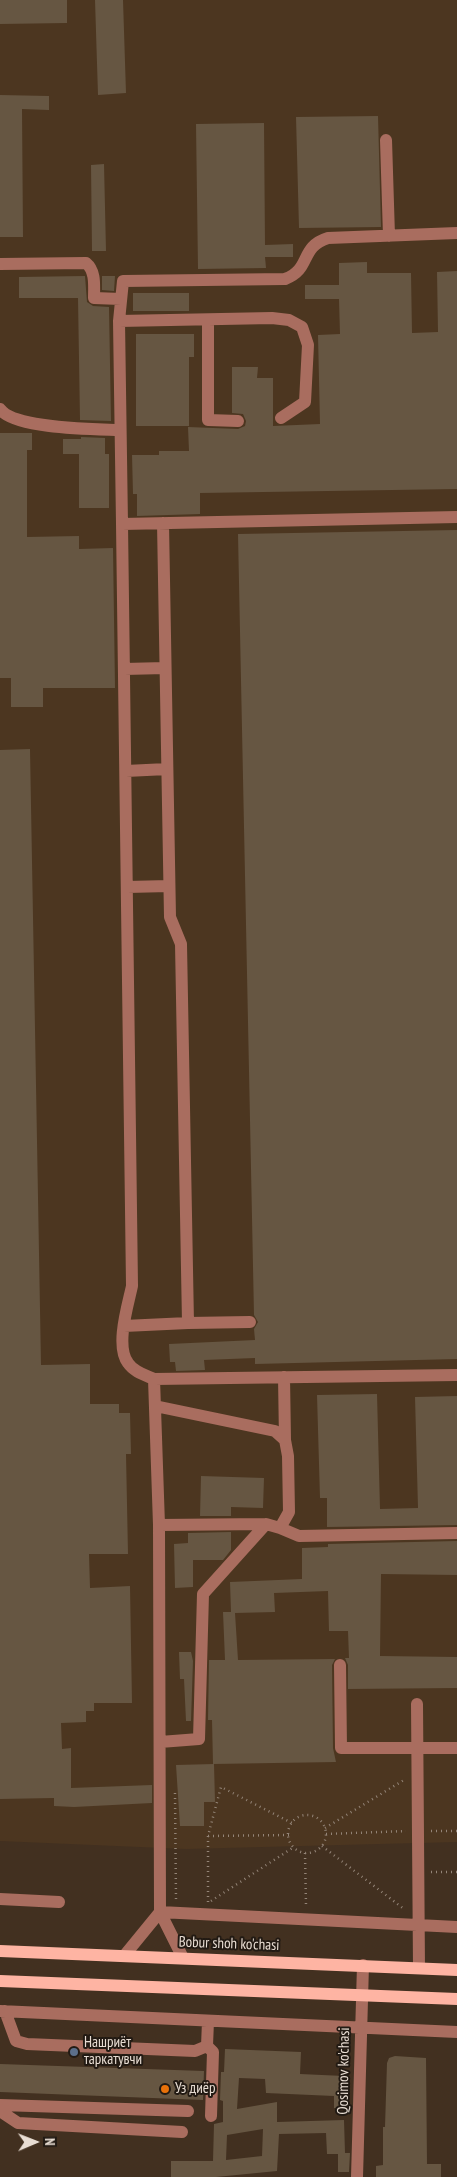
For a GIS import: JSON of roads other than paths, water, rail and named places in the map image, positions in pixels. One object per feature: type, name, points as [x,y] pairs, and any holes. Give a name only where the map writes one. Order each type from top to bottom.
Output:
[{"type":"main road","name":"Bobur shoh ko'chasi","points":[[0,1951],[457,1970]]},
{"type":"main road","points":[[0,1981],[457,1999]]},
{"type":"street","points":[[386,140],[389,236]]},
{"type":"street","points":[[457,232],[328,238],[316,242],[307,253],[296,275],[285,279],[123,281],[119,321],[132,1286],[122,1338],[127,1362],[138,1372],[154,1379],[457,1375]]},
{"type":"street","points":[[0,264],[86,263],[90,266],[93,274],[94,298],[121,299]]},
{"type":"street","points":[[119,321],[272,318],[290,320],[302,327],[308,345],[305,402],[281,418]]},
{"type":"street","points":[[208,320],[208,420],[238,421]]},
{"type":"street","points":[[0,409],[12,418],[59,428],[119,430]]},
{"type":"street","points":[[122,524],[457,517]]},
{"type":"street","points":[[163,523],[169,886],[170,916],[181,944],[188,1323]]},
{"type":"street","points":[[124,669],[165,668]]},
{"type":"street","points":[[126,771],[167,769]]},
{"type":"street","points":[[127,887],[169,886]]},
{"type":"street","points":[[124,1326],[250,1322]]},
{"type":"street","points":[[280,1528],[289,1512],[284,1377]]},
{"type":"street","points":[[154,1379],[159,1525],[160,1912],[183,1958]]},
{"type":"street","points":[[155,1406],[275,1431],[285,1440]]},
{"type":"street","points":[[159,1525],[266,1524],[299,1536],[457,1533]]},
{"type":"street","points":[[160,1742],[198,1740],[203,1594],[266,1524]]},
{"type":"street","points":[[340,1665],[341,1748],[457,1748]]},
{"type":"street","points":[[417,1704],[419,1968]]},
{"type":"street","points":[[0,1899],[59,1902]]},
{"type":"street","points":[[160,1912],[306,1913],[418,1925],[457,1927]]},
{"type":"street","points":[[124,1956],[160,1912]]},
{"type":"street","name":"Qosimov ko'chasi","points":[[357,2177],[363,1965]]},
{"type":"street","points":[[207,2046],[195,2051],[27,2044],[16,2041],[3,2011],[457,2032]]},
{"type":"street","points":[[208,2021],[207,2046],[212,2052],[211,2116]]},
{"type":"street","points":[[0,2104],[188,2111]]},
{"type":"street","points":[[0,2111],[18,2123],[182,2132]]},
{"type":"place","name":"Нашриёт таркатувчи","points":[[74,2052]]},
{"type":"place","name":"Уз диёр","points":[[165,2089]]}]
